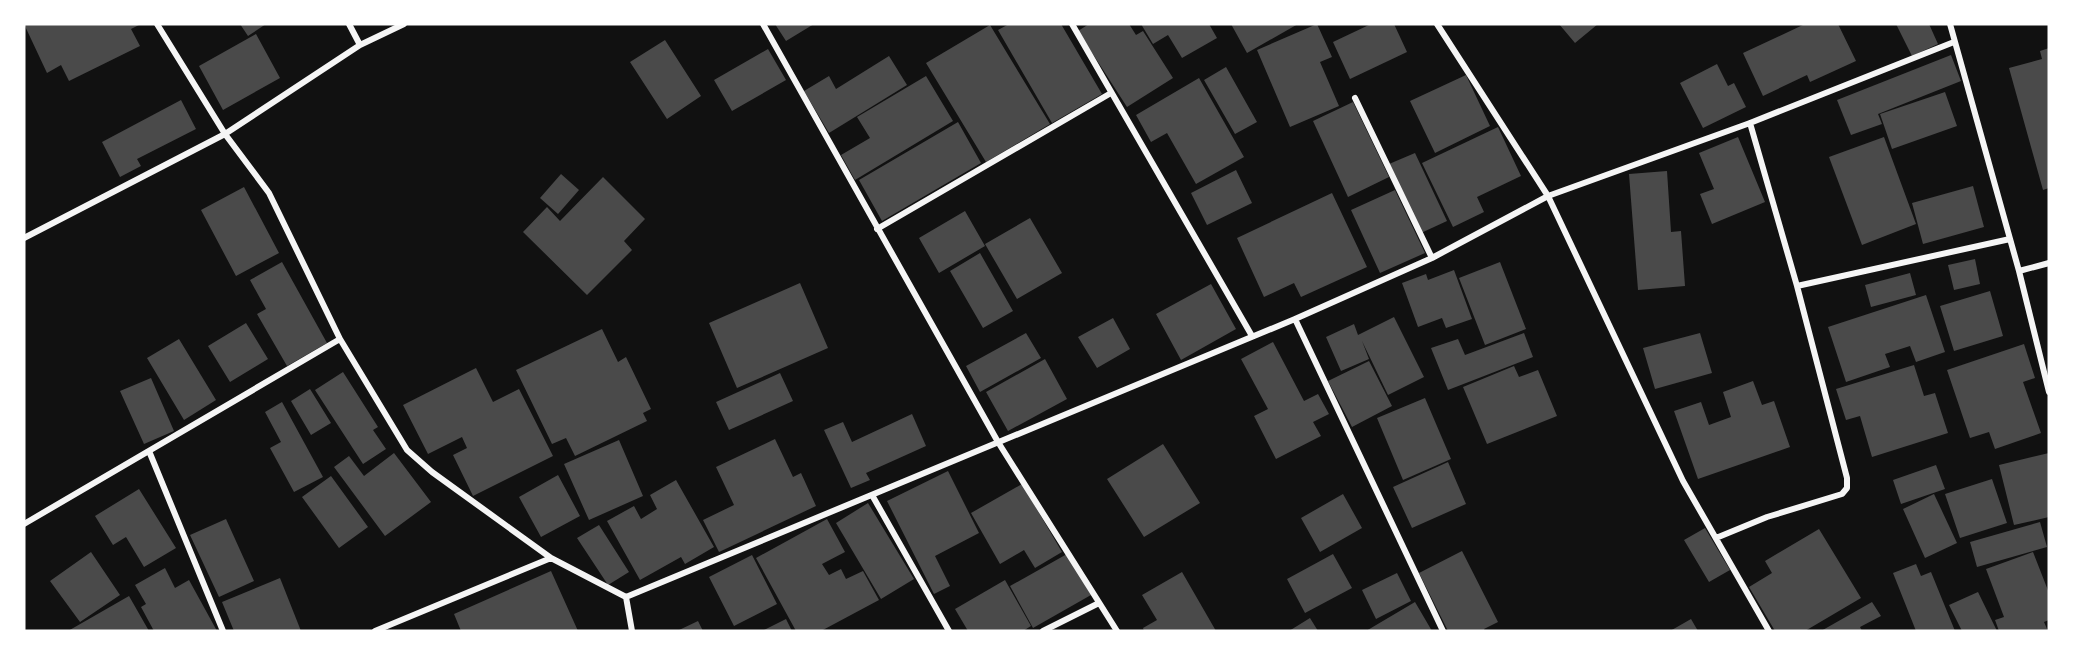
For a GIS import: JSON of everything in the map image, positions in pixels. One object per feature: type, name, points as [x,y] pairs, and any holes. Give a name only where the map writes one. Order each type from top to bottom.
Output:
[{"type":"street","points":[[157,24],[225,134],[269,193],[340,339],[406,450],[432,472],[551,558],[626,597],[1294,319],[1432,258],[1548,196],[1750,123],[1954,42]]},
{"type":"street","points":[[349,24],[360,45]]},
{"type":"street","points":[[24,238],[225,134],[360,45],[404,24]]},
{"type":"street","points":[[763,24],[998,442],[1117,631]]},
{"type":"street","points":[[1071,24],[1252,336]]},
{"type":"street","points":[[1437,24],[1548,196],[1683,481],[1769,631]]},
{"type":"street","points":[[1950,24],[2019,272],[2049,393]]},
{"type":"street","points":[[877,229],[1111,93]]},
{"type":"street","points":[[1355,98],[1432,258]]},
{"type":"street","points":[[1716,538],[1767,517],[1842,494],[1847,488],[1847,478],[1797,286],[1750,123]]},
{"type":"street","points":[[1797,286],[2010,239]]},
{"type":"street","points":[[2019,272],[2049,263]]},
{"type":"street","points":[[1294,319],[1443,631]]},
{"type":"street","points":[[24,524],[340,339]]},
{"type":"street","points":[[149,451],[223,631]]},
{"type":"street","points":[[872,495],[949,631]]},
{"type":"street","points":[[375,631],[551,558]]},
{"type":"street","points":[[626,597],[632,631]]},
{"type":"street","points":[[1043,631],[1099,603]]},
{"type":"building","points":[[24,24],[141,24],[131,29],[140,46],[69,81],[61,65],[47,73]]},
{"type":"building","points":[[240,24],[266,24],[248,36]]},
{"type":"building","points":[[775,24],[814,24],[786,41]]},
{"type":"building","points":[[1009,24],[1061,24],[1102,94],[1052,123],[998,30]]},
{"type":"building","points":[[1089,24],[1129,24],[1136,35],[1143,31],[1173,78],[1127,107],[1078,31]]},
{"type":"building","points":[[1141,24],[1209,24],[1217,38],[1182,58],[1168,35],[1153,44]]},
{"type":"building","points":[[1231,24],[1298,24],[1247,53]]},
{"type":"building","points":[[1317,24],[1332,57],[1320,62],[1339,106],[1290,127],[1257,50]]},
{"type":"building","points":[[1371,24],[1394,24],[1407,52],[1350,79],[1333,42]]},
{"type":"building","points":[[1559,24],[1598,24],[1575,43]]},
{"type":"building","points":[[1805,24],[1838,24],[1856,61],[1810,82],[1807,75],[1763,96],[1743,53]]},
{"type":"building","points":[[1896,24],[1929,24],[1938,44],[1912,56]]},
{"type":"building","points":[[990,25],[1050,124],[986,162],[926,63]]},
{"type":"building","points":[[256,34],[280,78],[223,110],[199,66]]},
{"type":"building","points":[[665,40],[701,96],[667,119],[630,62]]},
{"type":"building","points":[[2049,48],[2049,188],[2043,190],[2009,68],[2042,59],[2040,51]]},
{"type":"building","points":[[768,49],[786,80],[732,111],[714,80]]},
{"type":"building","points":[[1951,55],[1961,81],[1878,114],[1882,124],[1851,135],[1837,100]]},
{"type":"building","points":[[889,56],[907,85],[829,133],[804,91],[829,76],[836,89]]},
{"type":"building","points":[[1717,64],[1728,86],[1734,83],[1746,107],[1703,128],[1680,83]]},
{"type":"building","points":[[1226,67],[1257,122],[1235,134],[1204,80]]},
{"type":"building","points":[[1466,75],[1490,126],[1435,153],[1410,101]]},
{"type":"building","points":[[926,76],[953,121],[855,180],[841,155],[870,138],[857,117]]},
{"type":"building","points":[[1199,78],[1244,157],[1196,184],[1167,133],[1151,142],[1136,115]]},
{"type":"building","points":[[1945,92],[1957,126],[1892,149],[1880,114]]},
{"type":"building","points":[[181,100],[196,129],[137,159],[141,166],[120,177],[102,142]]},
{"type":"building","points":[[1353,102],[1389,177],[1348,197],[1313,121]]},
{"type":"building","points":[[958,122],[981,163],[882,221],[859,180]]},
{"type":"building","points":[[1498,127],[1521,176],[1477,197],[1484,212],[1453,227],[1422,163]]},
{"type":"building","points":[[1738,137],[1765,202],[1712,224],[1700,194],[1714,189],[1699,153]]},
{"type":"building","points":[[1884,137],[1916,224],[1862,245],[1829,157]]},
{"type":"building","points":[[1415,153],[1447,221],[1421,233],[1389,164]]},
{"type":"building","points":[[1236,170],[1252,203],[1207,225],[1191,193]]},
{"type":"building","points":[[1667,171],[1671,232],[1681,231],[1685,286],[1638,290],[1629,174]]},
{"type":"building","points":[[561,174],[579,190],[558,214],[540,198]]},
{"type":"building","points":[[603,177],[645,219],[624,241],[632,250],[587,295],[523,232],[547,207],[560,221]]},
{"type":"building","points":[[1973,186],[1984,227],[1923,244],[1912,203]]},
{"type":"building","points":[[244,187],[279,253],[236,276],[201,210]]},
{"type":"building","points":[[1395,190],[1425,253],[1380,273],[1351,210]]},
{"type":"building","points":[[1332,193],[1367,267],[1301,297],[1294,283],[1264,297],[1237,238]]},
{"type":"building","points":[[965,211],[985,246],[939,273],[919,238]]},
{"type":"building","points":[[1030,218],[1062,273],[1017,299],[985,244]]},
{"type":"building","points":[[980,253],[1013,311],[983,328],[950,271]]},
{"type":"building","points":[[1975,259],[1980,284],[1954,290],[1948,265]]},
{"type":"building","points":[[282,262],[327,343],[287,366],[257,314],[266,309],[250,280]]},
{"type":"building","points":[[1500,262],[1526,329],[1485,345],[1459,278]]},
{"type":"building","points":[[1454,270],[1472,319],[1446,328],[1442,318],[1418,327],[1402,283],[1426,274],[1428,280]]},
{"type":"building","points":[[1910,273],[1916,295],[1871,307],[1865,285]]},
{"type":"building","points":[[800,283],[828,348],[737,388],[709,323]]},
{"type":"building","points":[[1211,284],[1236,329],[1181,360],[1156,314]]},
{"type":"building","points":[[1990,291],[2003,336],[1954,351],[1940,306]]},
{"type":"building","points":[[1926,295],[1945,352],[1916,362],[1910,346],[1885,354],[1890,367],[1846,382],[1828,327]]},
{"type":"building","points":[[1394,317],[1424,377],[1388,395],[1362,341],[1369,359],[1341,371],[1326,337],[1354,324],[1358,335]]},
{"type":"building","points":[[1113,318],[1130,349],[1097,368],[1078,337]]},
{"type":"building","points":[[246,323],[268,359],[230,382],[208,346]]},
{"type":"building","points":[[602,329],[618,362],[626,357],[651,409],[643,413],[647,421],[575,456],[566,438],[552,444],[516,370]]},
{"type":"building","points":[[1026,333],[1041,358],[980,392],[966,366]]},
{"type":"building","points":[[1524,333],[1533,357],[1448,390],[1431,348],[1458,339],[1465,355]]},
{"type":"building","points":[[1700,333],[1712,373],[1655,389],[1643,348]]},
{"type":"building","points":[[179,339],[216,400],[184,420],[147,358]]},
{"type":"building","points":[[1273,342],[1304,401],[1318,394],[1329,414],[1313,422],[1321,436],[1276,459],[1254,416],[1268,409],[1241,359]]},
{"type":"building","points":[[2024,344],[2035,378],[2023,382],[2041,433],[1995,449],[1989,432],[1970,438],[1947,370]]},
{"type":"building","points":[[1045,359],[1067,399],[1008,431],[986,392]]},
{"type":"building","points":[[1369,361],[1392,406],[1352,427],[1328,381]]},
{"type":"building","points":[[1914,365],[1924,396],[1935,393],[1948,433],[1872,457],[1860,416],[1846,420],[1836,389]]},
{"type":"building","points":[[1514,366],[1519,377],[1538,370],[1557,416],[1487,444],[1463,387]]},
{"type":"building","points":[[476,368],[493,402],[519,389],[553,456],[473,496],[453,455],[467,448],[462,437],[428,454],[403,405]]},
{"type":"building","points":[[343,372],[378,427],[373,430],[386,449],[363,464],[315,390]]},
{"type":"building","points":[[780,373],[793,401],[729,430],[716,402]]},
{"type":"building","points":[[151,378],[174,431],[144,444],[120,391]]},
{"type":"building","points":[[1753,381],[1762,405],[1774,401],[1790,447],[1698,479],[1674,411],[1701,402],[1709,425],[1731,417],[1723,392]]},
{"type":"building","points":[[310,389],[331,423],[311,435],[291,401]]},
{"type":"building","points":[[1425,398],[1451,459],[1403,480],[1377,418]]},
{"type":"building","points":[[282,402],[323,477],[294,492],[270,448],[281,442],[265,412]]},
{"type":"building","points":[[912,414],[926,446],[866,473],[870,480],[851,488],[824,430],[843,422],[852,442]]},
{"type":"building","points":[[775,439],[793,477],[801,473],[816,506],[719,552],[703,520],[734,505],[716,467]]},
{"type":"building","points":[[619,440],[643,496],[589,520],[564,464]]},
{"type":"building","points":[[1163,444],[1200,503],[1144,537],[1107,479]]},
{"type":"building","points":[[394,453],[431,502],[385,536],[334,467],[349,456],[364,476]]},
{"type":"building","points":[[2049,453],[2049,517],[2014,525],[1999,465]]},
{"type":"building","points":[[1448,462],[1466,504],[1412,528],[1393,487]]},
{"type":"building","points":[[1936,465],[1945,489],[1901,504],[1893,480]]},
{"type":"building","points":[[948,471],[979,533],[935,556],[950,586],[934,594],[887,501]]},
{"type":"building","points":[[558,475],[580,516],[541,537],[519,497]]},
{"type":"building","points":[[331,476],[368,527],[339,548],[302,497]]},
{"type":"building","points":[[1992,479],[2007,523],[1960,538],[1945,494]]},
{"type":"building","points":[[676,480],[714,547],[685,564],[681,557],[640,580],[607,521],[634,506],[641,519],[657,509],[650,495]]},
{"type":"building","points":[[1022,484],[1062,552],[1035,568],[1024,550],[1000,564],[971,513]]},
{"type":"building","points":[[139,489],[176,548],[144,567],[126,537],[113,545],[95,516]]},
{"type":"building","points":[[1343,494],[1362,528],[1320,552],[1301,518]]},
{"type":"building","points":[[1934,494],[1957,543],[1925,558],[1903,509]]},
{"type":"building","points":[[868,503],[914,579],[881,599],[836,523]]},
{"type":"building","points":[[226,519],[254,581],[219,597],[190,535]]},
{"type":"building","points":[[827,519],[845,552],[822,564],[829,575],[841,569],[846,579],[863,571],[879,600],[821,631],[796,631],[756,558]]},
{"type":"building","points":[[2040,522],[2047,547],[1977,567],[1970,542]]},
{"type":"building","points":[[599,525],[629,572],[608,585],[577,538]]},
{"type":"building","points":[[1705,528],[1730,570],[1709,582],[1684,540]]},
{"type":"building","points":[[1819,529],[1861,598],[1805,631],[1775,631],[1749,587],[1772,573],[1765,561]]},
{"type":"building","points":[[1462,551],[1498,622],[1484,629],[1485,631],[1448,631],[1419,573]]},
{"type":"building","points":[[91,552],[120,595],[80,622],[50,581]]},
{"type":"building","points":[[2033,552],[2049,593],[2049,620],[2044,622],[2048,631],[1999,631],[1995,620],[2004,617],[1986,569]]},
{"type":"building","points":[[1067,554],[1091,595],[1033,628],[1010,586]]},
{"type":"building","points":[[1333,554],[1352,588],[1305,613],[1287,579]]},
{"type":"building","points":[[752,555],[777,604],[734,626],[709,577]]},
{"type":"building","points":[[1916,564],[1921,576],[1931,572],[1955,631],[1916,631],[1893,573]]},
{"type":"building","points":[[165,568],[175,588],[189,580],[217,631],[154,631],[141,607],[146,604],[135,585]]},
{"type":"building","points":[[551,571],[578,631],[461,631],[454,614]]},
{"type":"building","points":[[1182,572],[1216,631],[1144,631],[1143,628],[1157,620],[1142,595]]},
{"type":"building","points":[[1397,573],[1411,601],[1376,619],[1362,590]]},
{"type":"building","points":[[280,578],[301,631],[234,631],[222,602]]},
{"type":"building","points":[[1005,580],[1031,626],[1023,631],[968,631],[955,609]]},
{"type":"building","points":[[1978,592],[1997,631],[1962,631],[1949,605]]},
{"type":"building","points":[[129,596],[149,631],[68,631]]},
{"type":"building","points":[[1415,602],[1432,631],[1366,631]]},
{"type":"building","points":[[1872,602],[1881,616],[1860,627],[1862,631],[1821,631]]},
{"type":"building","points":[[1310,618],[1318,631],[1289,631]]},
{"type":"building","points":[[786,619],[792,631],[762,631]]},
{"type":"building","points":[[1691,619],[1698,631],[1670,631]]},
{"type":"building","points":[[698,621],[703,631],[677,631]]}]
